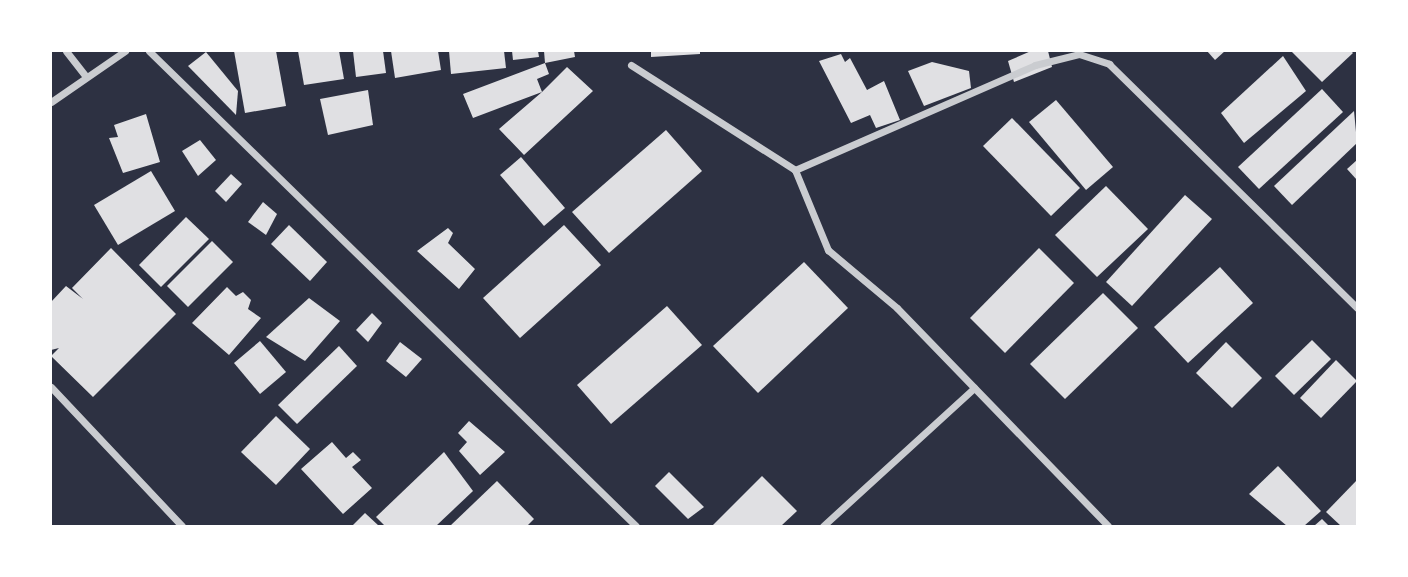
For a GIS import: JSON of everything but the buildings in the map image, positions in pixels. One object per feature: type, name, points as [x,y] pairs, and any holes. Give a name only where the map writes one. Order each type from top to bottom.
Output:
[{"type":"street","points":[[66,51],[86,77]]},
{"type":"street","points":[[51,102],[125,51]]},
{"type":"street","points":[[149,51],[636,526]]},
{"type":"street","points":[[795,170],[1035,65],[1079,54],[1109,64],[1357,309]]},
{"type":"street","points":[[631,65],[795,170],[828,250],[974,387],[1108,526]]},
{"type":"street","points":[[51,387],[182,526]]},
{"type":"street","points":[[823,526],[974,387]]}]
